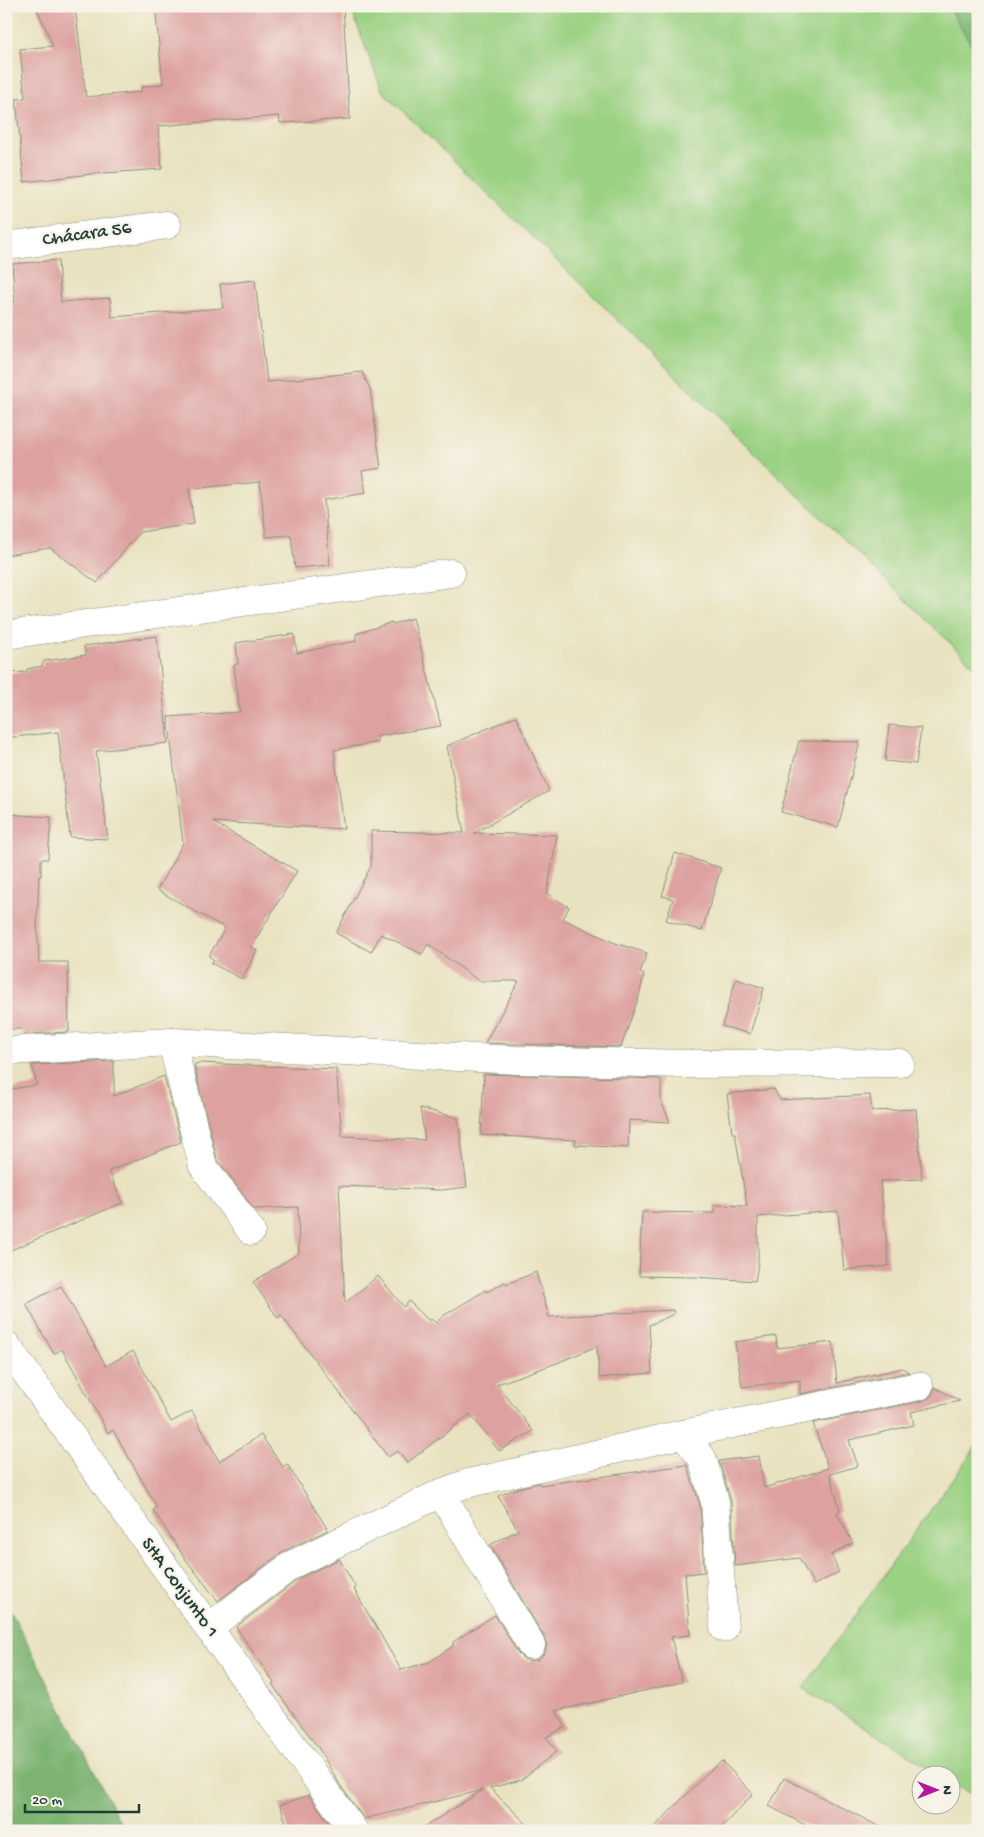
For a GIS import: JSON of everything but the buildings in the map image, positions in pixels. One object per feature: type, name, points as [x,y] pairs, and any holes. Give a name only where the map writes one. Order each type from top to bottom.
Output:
[{"type":"street","name":"Chácara 56","points":[[6,246],[167,225]]},
{"type":"street","points":[[6,635],[451,573]]},
{"type":"street","points":[[6,1051],[172,1042],[517,1060],[688,1064],[900,1063]]},
{"type":"street","points":[[172,1042],[203,1166],[251,1231]]},
{"type":"street","name":"SHA Conjunto 1","points":[[6,1345],[354,1831]]},
{"type":"street","points":[[208,1628],[293,1564],[441,1493],[465,1484],[683,1434],[919,1386]]},
{"type":"street","points":[[683,1434],[702,1458],[715,1502],[724,1628]]},
{"type":"street","points":[[441,1493],[531,1645]]},
{"type":"green space","points":[[350,6],[948,6],[978,56],[978,670],[382,91]]},
{"type":"green space","points":[[948,6],[978,6],[978,56]]},
{"type":"green space","points":[[978,1444],[978,1799],[962,1789],[962,1764],[923,1764],[803,1688]]},
{"type":"green space","points":[[6,1602],[125,1831],[6,1831]]}]
